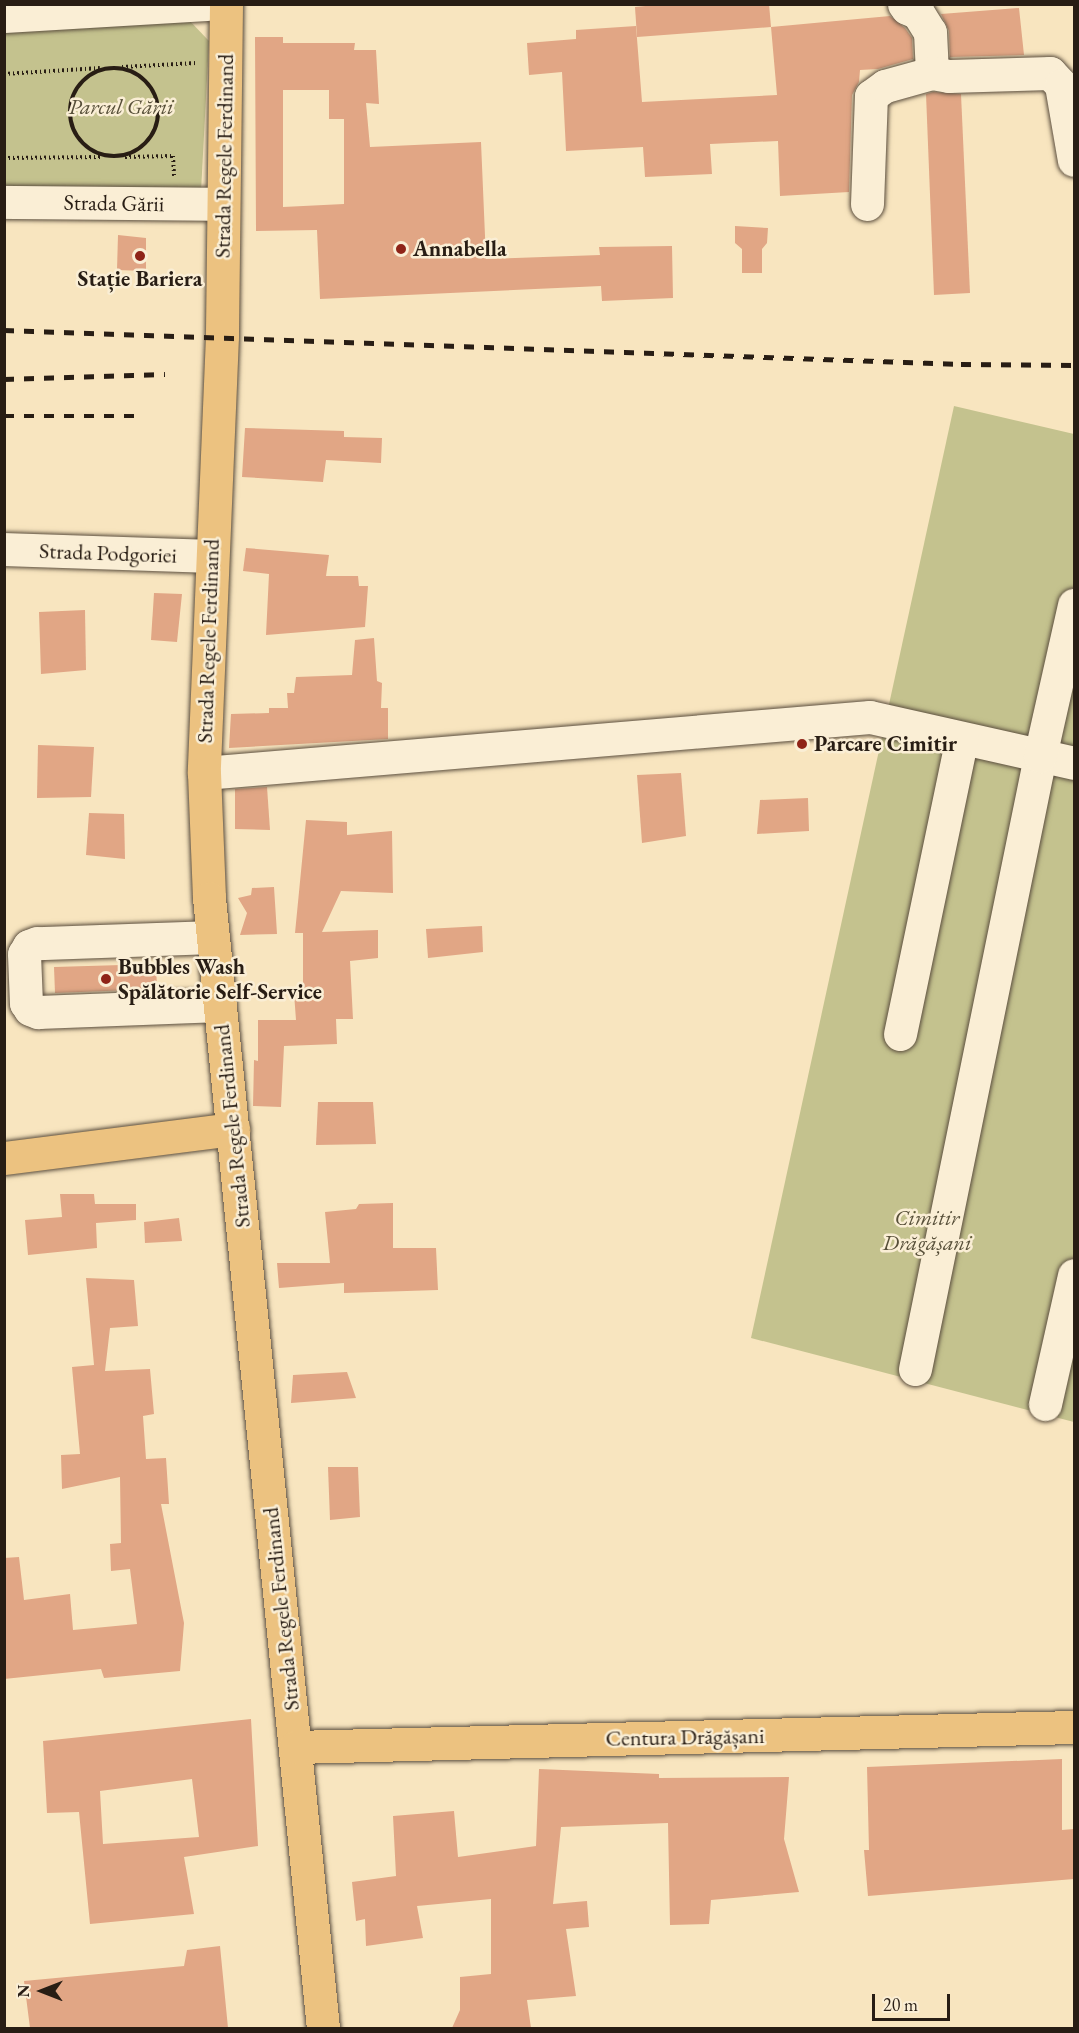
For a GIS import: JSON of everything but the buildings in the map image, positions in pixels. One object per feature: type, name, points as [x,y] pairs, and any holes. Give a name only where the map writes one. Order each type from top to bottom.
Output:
[{"type":"main road","name":"Strada Regele Ferdinand","points":[[226,4],[222,336],[211,556],[204,773],[213,937],[323,2028]]},
{"type":"main road","points":[[4,1158],[233,1129]]},
{"type":"main road","name":"Centura Drăgășani","points":[[295,1747],[1074,1727]]},
{"type":"street","points":[[4,16],[207,4]]},
{"type":"street","points":[[904,4],[918,13],[930,32],[932,73]]},
{"type":"street","points":[[867,204],[867,125],[871,96],[885,86],[932,73],[949,76],[1050,74],[1061,85],[1074,160]]},
{"type":"street","name":"Strada Gării","points":[[4,202],[223,204]]},
{"type":"street","name":"Strada Podgoriei","points":[[4,549],[211,556]]},
{"type":"street","points":[[915,1369],[1040,756],[1074,605]]},
{"type":"street","points":[[204,773],[870,717],[1074,763]]},
{"type":"street","points":[[900,1034],[962,738]]},
{"type":"street","points":[[213,937],[37,943],[29,946],[24,954],[26,1003],[30,1009],[38,1012],[220,1005]]},
{"type":"street","points":[[1045,1404],[1074,1275]]},
{"type":"path","points":[[4,74],[226,61]]},
{"type":"path","points":[[112,68],[138,75],[149,85],[156,97],[158,111],[156,125],[150,138],[134,151],[114,157],[99,154],[85,146],[76,135],[70,120],[70,105],[80,84],[98,71],[112,68]]},
{"type":"path","points":[[4,158],[173,156],[174,204]]},
{"type":"green space","name":"Parcul Gării","points":[[188,19],[209,41],[201,191],[5,188],[5,31]]},
{"type":"green space","name":"Cimitir Drăgășani","points":[[954,406],[1074,434],[1074,1422],[751,1338]]},
{"type":"railway","points":[[4,330],[961,364],[1074,365]]},
{"type":"railway","points":[[4,379],[165,374]]},
{"type":"railway","points":[[4,416],[137,416]]},
{"type":"place","name":"Annabella","points":[[401,249]]},
{"type":"place","name":"Stație Bariera","points":[[140,256]]},
{"type":"place","name":"Parcare Cimitir","points":[[802,744]]},
{"type":"place","name":"Bubbles Wash Spălătorie Self-Service","points":[[106,979]]}]
